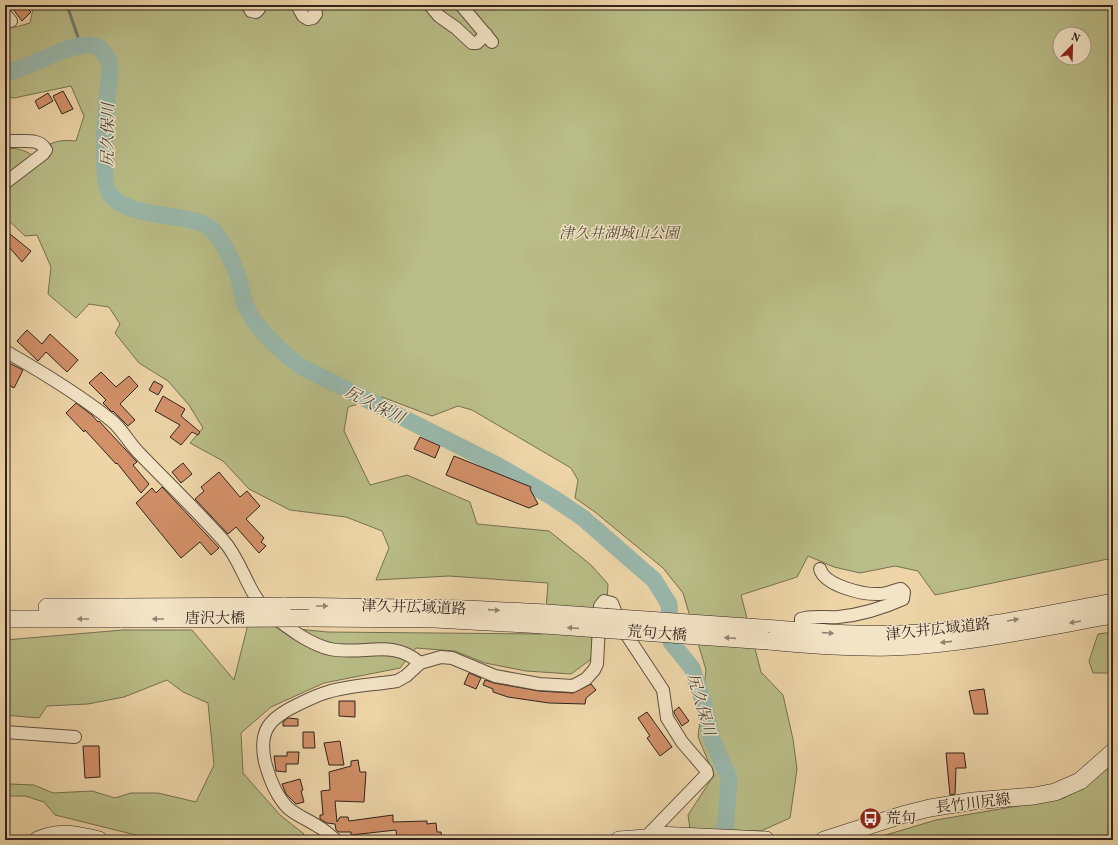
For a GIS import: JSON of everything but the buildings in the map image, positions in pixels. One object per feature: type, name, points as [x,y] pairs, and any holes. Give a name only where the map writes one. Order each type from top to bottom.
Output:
[{"type":"main road","name":"津久井広域道路","points":[[765,635],[800,631],[879,635],[936,632],[1113,602]]},
{"type":"main road","name":"津久井広域道路","points":[[283,606],[452,608],[545,619]]},
{"type":"main road","name":"唐沢大橋","points":[[122,613],[283,606]]},
{"type":"main road","points":[[5,608],[122,613]]},
{"type":"main road","name":"唐沢大橋","points":[[122,613],[309,618]]},
{"type":"main road","points":[[5,620],[122,613]]},
{"type":"main road","name":"津久井広域道路","points":[[765,635],[861,647],[911,646],[990,636],[1113,615]]},
{"type":"main road","name":"津久井広域道路","points":[[309,618],[545,619]]},
{"type":"main road","name":"荒句大橋","points":[[545,619],[765,635]]},
{"type":"main road","name":"長竹川尻線","points":[[824,840],[930,808],[973,801],[1034,796],[1054,792],[1083,779],[1113,752]]},
{"type":"main road","points":[[38,840],[65,833],[100,840]]},
{"type":"main road","points":[[619,840],[652,838],[766,840]]},
{"type":"street","points":[[248,5],[252,11],[256,12],[259,9],[259,5]]},
{"type":"street","points":[[298,5],[303,16],[308,19],[313,18],[316,14],[310,5]]},
{"type":"street","points":[[430,5],[438,16],[456,28],[472,43],[486,39],[461,5]]},
{"type":"street","points":[[5,140],[16,142],[34,142],[44,146],[46,150],[43,154],[5,183]]},
{"type":"street","points":[[5,351],[57,381],[113,422],[137,452],[225,542],[252,591],[269,613],[302,636],[330,648],[365,651],[397,649],[415,658],[420,663]]},
{"type":"street","points":[[800,631],[801,619],[807,617],[839,617],[870,611],[898,602],[905,596],[901,589],[882,594],[855,591],[830,582],[824,577],[820,569]]},
{"type":"street","points":[[336,840],[319,826],[300,817],[287,807],[276,791],[267,770],[262,748],[267,728],[280,715],[310,699],[338,689],[397,681],[406,676],[420,663],[441,657],[452,658],[495,676],[540,684],[573,686],[580,683],[594,670],[598,656],[600,606],[604,600],[612,602],[630,644],[663,690],[667,718],[682,742],[706,770],[707,774],[652,838]]},
{"type":"street","points":[[5,732],[75,737]]},
{"type":"green space","name":"津久井湖城山公園","points":[[29,5],[1113,5],[1113,558],[935,595],[918,571],[895,566],[860,573],[834,567],[808,556],[797,577],[741,595],[761,672],[783,695],[793,739],[797,769],[790,818],[761,831],[690,829],[688,815],[714,775],[698,737],[706,670],[683,593],[663,568],[595,512],[575,498],[578,480],[571,468],[472,410],[458,406],[432,416],[382,397],[348,407],[344,431],[370,485],[407,475],[470,502],[477,524],[549,531],[591,565],[608,584],[605,638],[590,660],[571,674],[526,671],[485,663],[455,651],[416,648],[400,668],[324,683],[271,707],[241,733],[243,773],[280,815],[304,834],[304,840],[156,840],[55,815],[44,802],[25,796],[5,796],[5,786],[9,784],[34,785],[53,793],[92,791],[115,798],[131,793],[158,793],[196,802],[214,765],[208,703],[183,692],[167,680],[124,697],[88,704],[47,706],[39,718],[5,715],[5,640],[123,630],[192,630],[234,680],[248,624],[327,632],[544,634],[548,583],[449,576],[376,580],[389,548],[382,531],[346,517],[290,510],[249,489],[223,461],[190,443],[203,428],[189,405],[168,381],[139,363],[115,333],[120,324],[109,307],[89,304],[76,318],[48,294],[51,267],[37,235],[25,236],[5,217],[5,149],[13,148],[27,152],[34,156],[44,148],[58,141],[76,141],[84,116],[71,86],[14,98],[5,97],[5,26],[16,27],[30,23],[33,9]]},
{"type":"green space","points":[[1113,632],[1113,673],[1093,673],[1089,661],[1098,634]]},
{"type":"green space","points":[[1113,763],[1113,840],[869,840],[936,820],[1064,798]]},
{"type":"waterway","points":[[67,5],[81,46]]},
{"type":"waterway","name":"尻久保川","points":[[5,73],[27,66],[63,50],[75,47],[86,45],[95,46],[104,52],[110,68],[104,156],[105,174],[108,188],[112,197],[136,210],[191,220],[206,225],[218,236],[230,257],[238,276],[245,304],[257,325],[270,340],[300,366],[497,465],[552,497],[583,518],[654,580],[669,604],[671,642],[692,668],[703,701],[712,739],[729,778],[726,821],[722,840]]},
{"type":"place","name":"荒句","points":[[870,818]]}]
